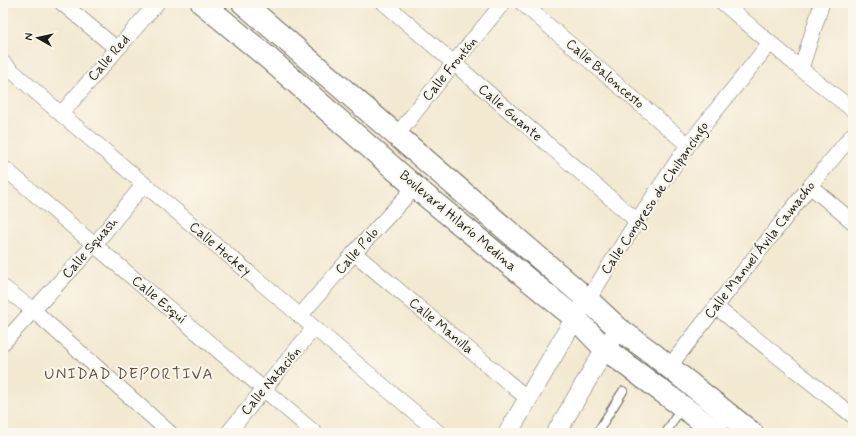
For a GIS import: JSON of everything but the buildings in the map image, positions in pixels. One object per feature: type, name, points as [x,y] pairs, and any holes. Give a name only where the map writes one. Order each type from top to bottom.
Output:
[{"type":"main road","name":"Boulevard Hilario Medina","points":[[202,3],[267,57],[415,187],[575,318],[605,349],[682,406],[704,429]]},
{"type":"main road","name":"Boulevard Hilario Medina","points":[[243,3],[588,300],[619,329],[652,353],[752,433]]},
{"type":"street","points":[[62,3],[117,48]]},
{"type":"street","name":"Calle Red","points":[[61,114],[157,3]]},
{"type":"street","name":"Calle Guante","points":[[384,3],[637,221]]},
{"type":"street","name":"Calle Frontón","points":[[397,135],[504,3]]},
{"type":"street","name":"Calle Baloncesto","points":[[522,3],[688,145]]},
{"type":"street","points":[[723,3],[801,69],[853,110]]},
{"type":"street","points":[[801,69],[822,3]]},
{"type":"street","name":"Calle Congreso de Chilpancingo","points":[[588,300],[637,221],[688,145],[770,43]]},
{"type":"street","name":"Calle Hockey","points":[[3,63],[61,114],[439,433]]},
{"type":"street","name":"Calle Manuel Ávila Camacho","points":[[669,367],[810,186],[853,134]]},
{"type":"street","name":"Calle Esquí","points":[[3,167],[315,433]]},
{"type":"street","name":"Calle Squash","points":[[3,343],[94,245],[144,184]]},
{"type":"street","points":[[810,186],[853,222]]},
{"type":"street","name":"Calle Polo","points":[[300,316],[354,253],[415,187]]},
{"type":"street","name":"Calle Manilla","points":[[354,253],[528,399]]},
{"type":"street","points":[[3,287],[33,310],[170,433]]},
{"type":"street","points":[[508,433],[575,318],[588,300]]},
{"type":"street","points":[[716,307],[853,416]]},
{"type":"street","name":"Calle Natación","points":[[228,433],[314,328]]},
{"type":"street","points":[[556,433],[605,349],[619,329]]},
{"type":"lane","points":[[597,433],[623,391]]},
{"type":"lane","points":[[666,433],[682,406]]},
{"type":"district","name":"UNIDAD DEPORTIVA","points":[[129,374]]}]
